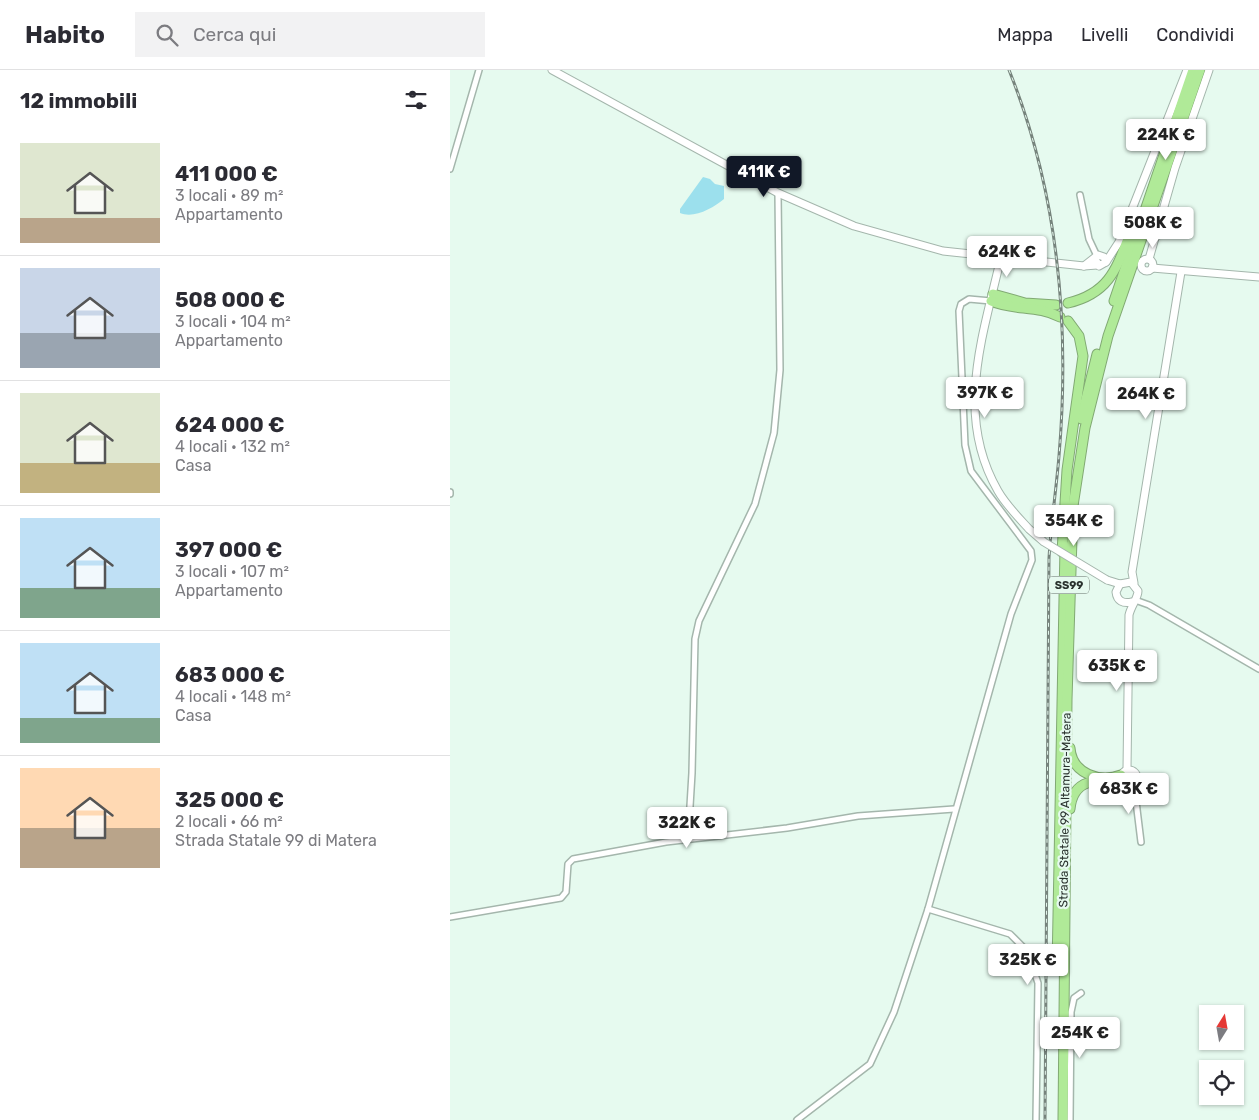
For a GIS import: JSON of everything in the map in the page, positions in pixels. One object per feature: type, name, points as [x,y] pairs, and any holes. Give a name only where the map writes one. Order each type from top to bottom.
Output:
[{"type":"highway","name":"SS99","points":[[1057,1120],[1062,575],[1072,466],[1090,379],[1193,70]]},
{"type":"highway","name":"Strada Statale 99 Altamura-Matera","points":[[1063,1120],[1063,952],[1068,647],[1073,506],[1085,428],[1108,336],[1200,70]]},
{"type":"highway","points":[[1068,303],[1094,294],[1110,279],[1162,159]]},
{"type":"highway","points":[[992,298],[1006,306],[1043,310],[1064,319],[1080,336],[1083,356],[1067,470],[1062,526],[1062,575]]},
{"type":"highway","points":[[992,298],[1056,305]]},
{"type":"highway","points":[[1068,647],[1071,755],[1074,762],[1087,774],[1097,778],[1123,776]]},
{"type":"highway","points":[[1063,952],[1072,798],[1076,791],[1089,782],[1123,776]]},
{"type":"street","points":[[450,169],[479,70]]},
{"type":"street","points":[[552,70],[778,193],[863,228],[944,251],[1084,266],[1100,260],[1114,250],[1119,242],[1187,70]]},
{"type":"street","points":[[1209,70],[1175,168],[1149,259],[1143,260],[1141,266],[1145,270],[1152,268],[1181,272],[1259,277]]},
{"type":"street","points":[[688,839],[697,630],[705,607],[755,504],[774,433],[780,370],[778,193]]},
{"type":"street","points":[[1080,195],[1089,239],[1100,260]]},
{"type":"street","points":[[1001,257],[974,379],[974,424],[980,451],[990,476],[1007,504],[1029,530],[1044,542],[1107,580],[1134,584]]},
{"type":"street","points":[[1134,785],[1126,786],[1123,776],[1129,616],[1134,584],[1132,572],[1181,272]]},
{"type":"street","points":[[798,1120],[870,1064],[894,1012],[928,909],[954,809],[1011,614],[1032,560],[1031,551],[971,471],[965,445],[959,312],[962,304],[969,299],[992,298]]},
{"type":"street","points":[[1116,592],[1132,572]]},
{"type":"street","points":[[1107,580],[1116,592],[1118,599],[1132,600],[1149,605],[1259,669]]},
{"type":"street","points":[[1123,776],[1133,770],[1136,774],[1137,780],[1134,785],[1141,842]]},
{"type":"street","points":[[450,917],[561,898],[566,892],[568,864],[572,859],[688,839],[787,828],[858,816],[954,809]]},
{"type":"street","points":[[928,909],[1010,934],[1026,951],[1038,983],[1036,1120]]},
{"type":"street","points":[[1070,1120],[1071,1012],[1074,998],[1081,993]]},
{"type":"water","points":[[703,177],[710,179],[715,184],[724,186],[724,199],[697,214],[680,213],[680,209]]},
{"type":"railway","points":[[1009,70],[1026,116],[1049,211],[1061,309],[1063,358],[1059,456],[1049,558],[1045,1120]]}]
